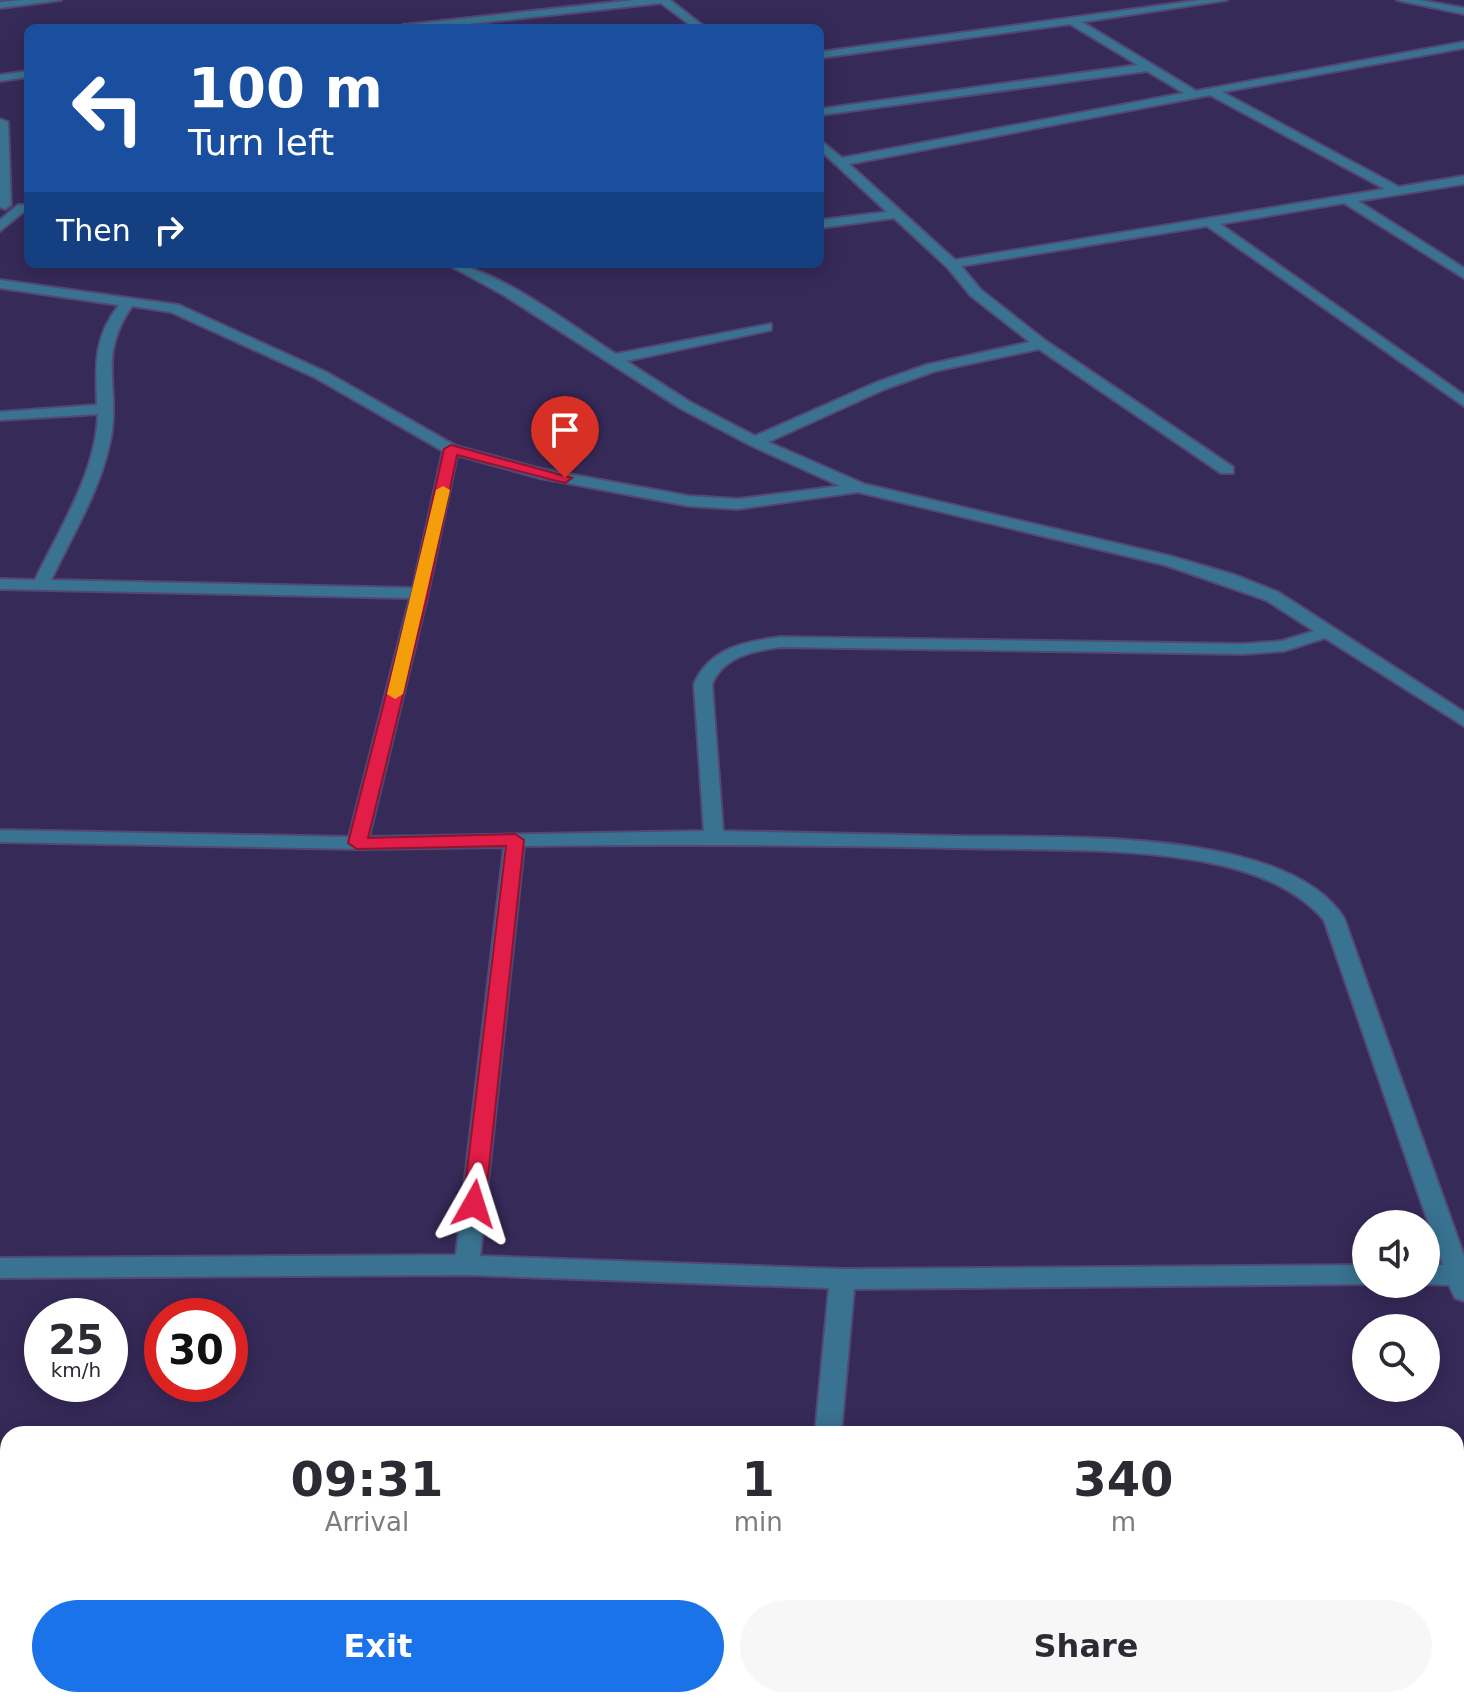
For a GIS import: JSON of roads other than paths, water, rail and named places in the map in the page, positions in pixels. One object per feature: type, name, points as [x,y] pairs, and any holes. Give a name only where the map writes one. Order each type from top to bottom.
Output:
[{"type":"street","points":[[0,5],[56,0]]},
{"type":"street","points":[[532,0],[548,14]]},
{"type":"street","points":[[444,24],[662,0],[695,24]]},
{"type":"street","points":[[824,54],[1222,0]]},
{"type":"street","points":[[1402,0],[1464,11]]},
{"type":"street","points":[[1073,21],[1195,95]]},
{"type":"street","points":[[840,162],[1464,45]]},
{"type":"street","points":[[824,111],[1149,67]]},
{"type":"street","points":[[0,78],[24,75]]},
{"type":"street","points":[[1211,91],[1396,190]]},
{"type":"street","points":[[2,122],[3,204],[24,208]]},
{"type":"street","points":[[824,148],[952,264],[976,293],[1041,344],[1227,470]]},
{"type":"street","points":[[952,264],[1464,180]]},
{"type":"street","points":[[1346,199],[1464,274]]},
{"type":"street","points":[[0,227],[24,209]]},
{"type":"street","points":[[824,223],[898,214]]},
{"type":"street","points":[[1208,221],[1464,402]]},
{"type":"street","points":[[462,268],[507,291],[685,405],[755,442],[859,488],[1170,561],[1272,596],[1464,720]]},
{"type":"street","points":[[0,284],[174,308],[321,375],[451,449],[540,473],[689,501],[738,504],[859,488]]},
{"type":"street","points":[[41,584],[76,510],[103,439],[105,352],[110,328],[127,303]]},
{"type":"street","points":[[614,359],[766,327]]},
{"type":"street","points":[[755,442],[931,368],[1041,344]]},
{"type":"street","points":[[0,416],[106,409]]},
{"type":"street","points":[[357,843],[420,593],[451,449]]},
{"type":"street","points":[[0,584],[420,593]]},
{"type":"street","points":[[714,837],[703,684],[712,667],[738,651],[780,642],[1243,649],[1284,646],[1327,632]]},
{"type":"street","points":[[0,836],[357,843],[714,837],[1131,846],[1202,855],[1252,867],[1291,883],[1321,903],[1334,918],[1462,1283]]},
{"type":"street","points":[[467,1265],[515,840]]},
{"type":"street","points":[[0,1268],[467,1265],[842,1279],[1352,1275]]},
{"type":"street","points":[[1440,1278],[1462,1283]]},
{"type":"street","points":[[829,1426],[842,1279]]}]
